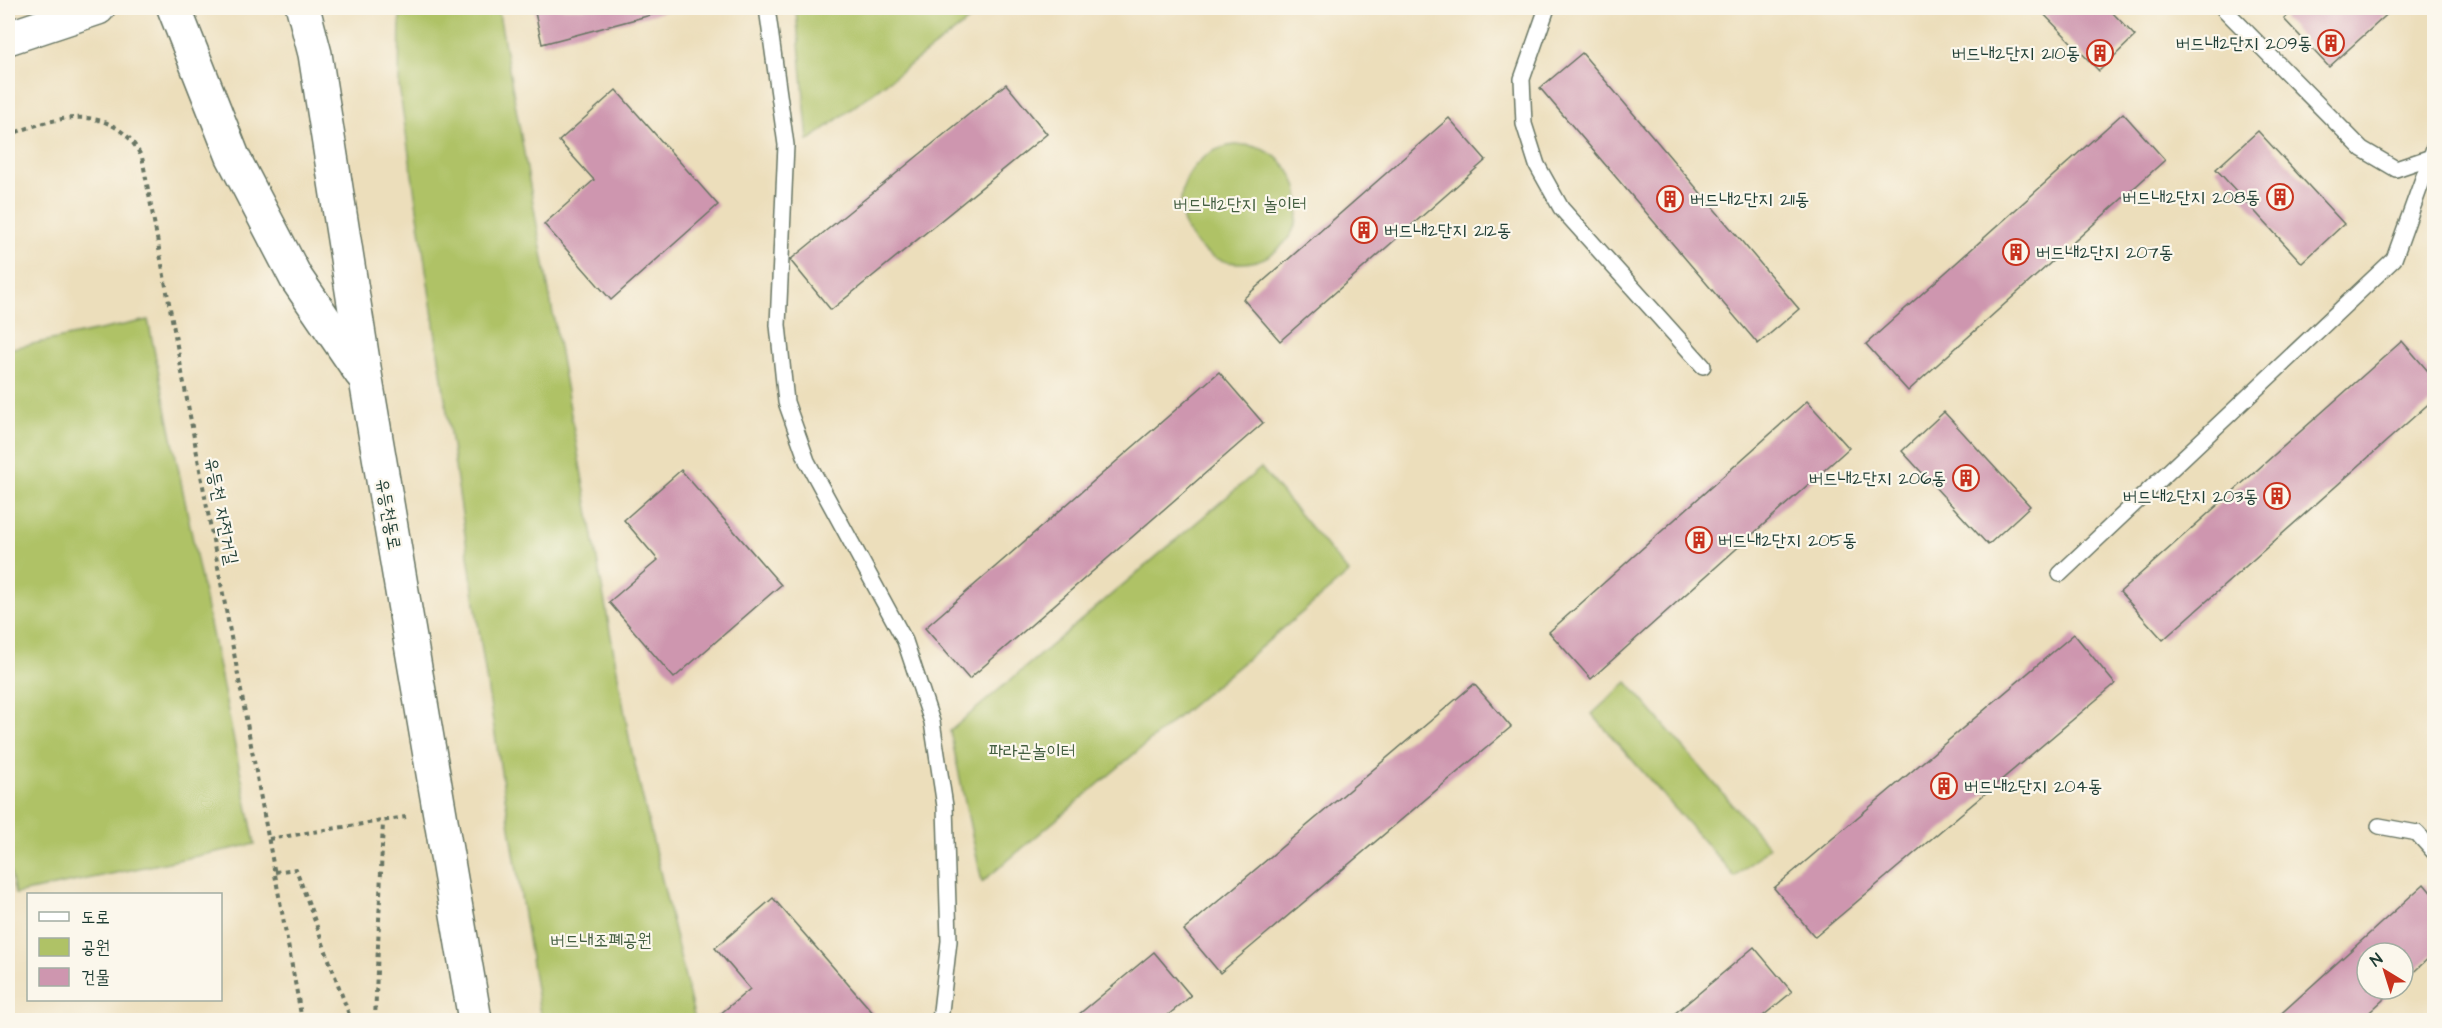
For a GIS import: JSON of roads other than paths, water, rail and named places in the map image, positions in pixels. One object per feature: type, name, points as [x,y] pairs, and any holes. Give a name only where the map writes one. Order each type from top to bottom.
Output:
[{"type":"main road","points":[[8,38],[98,8]]},
{"type":"main road","points":[[174,8],[233,157],[296,278],[366,380]]},
{"type":"main road","name":"유등천동로","points":[[303,8],[315,54],[366,380],[475,1020]]},
{"type":"lane","points":[[767,8],[786,145],[778,325],[786,402],[807,461],[905,640],[932,722],[945,806],[949,941],[940,1020]]},
{"type":"lane","points":[[1547,8],[1522,79],[1524,124],[1537,165],[1561,208],[1703,366]]},
{"type":"lane","points":[[2223,8],[2362,149],[2396,169],[2433,153]]},
{"type":"lane","points":[[2060,574],[2394,259],[2433,153]]},
{"type":"lane","points":[[2379,826],[2417,833],[2434,852]]},
{"type":"place","name":"버드내2단지 209동","points":[[2331,43]]},
{"type":"place","name":"버드내2단지 210동","points":[[2100,53]]},
{"type":"place","name":"버드내2단지 208동","points":[[2280,197]]},
{"type":"place","name":"버드내2단지 211동","points":[[1670,199]]},
{"type":"place","name":"버드내2단지 212동","points":[[1364,230]]},
{"type":"place","name":"버드내2단지 207동","points":[[2016,252]]},
{"type":"place","name":"버드내2단지 206동","points":[[1966,478]]},
{"type":"place","name":"버드내2단지 203동","points":[[2277,496]]},
{"type":"place","name":"버드내2단지 205동","points":[[1699,540]]},
{"type":"place","name":"버드내2단지 204동","points":[[1944,786]]},
{"type":"park label","name":"버드내2단지 놀이터","points":[[1240,204]]},
{"type":"park label","name":"파라곤놀이터","points":[[1032,751]]},
{"type":"park label","name":"버드내조폐공원","points":[[601,940]]}]
